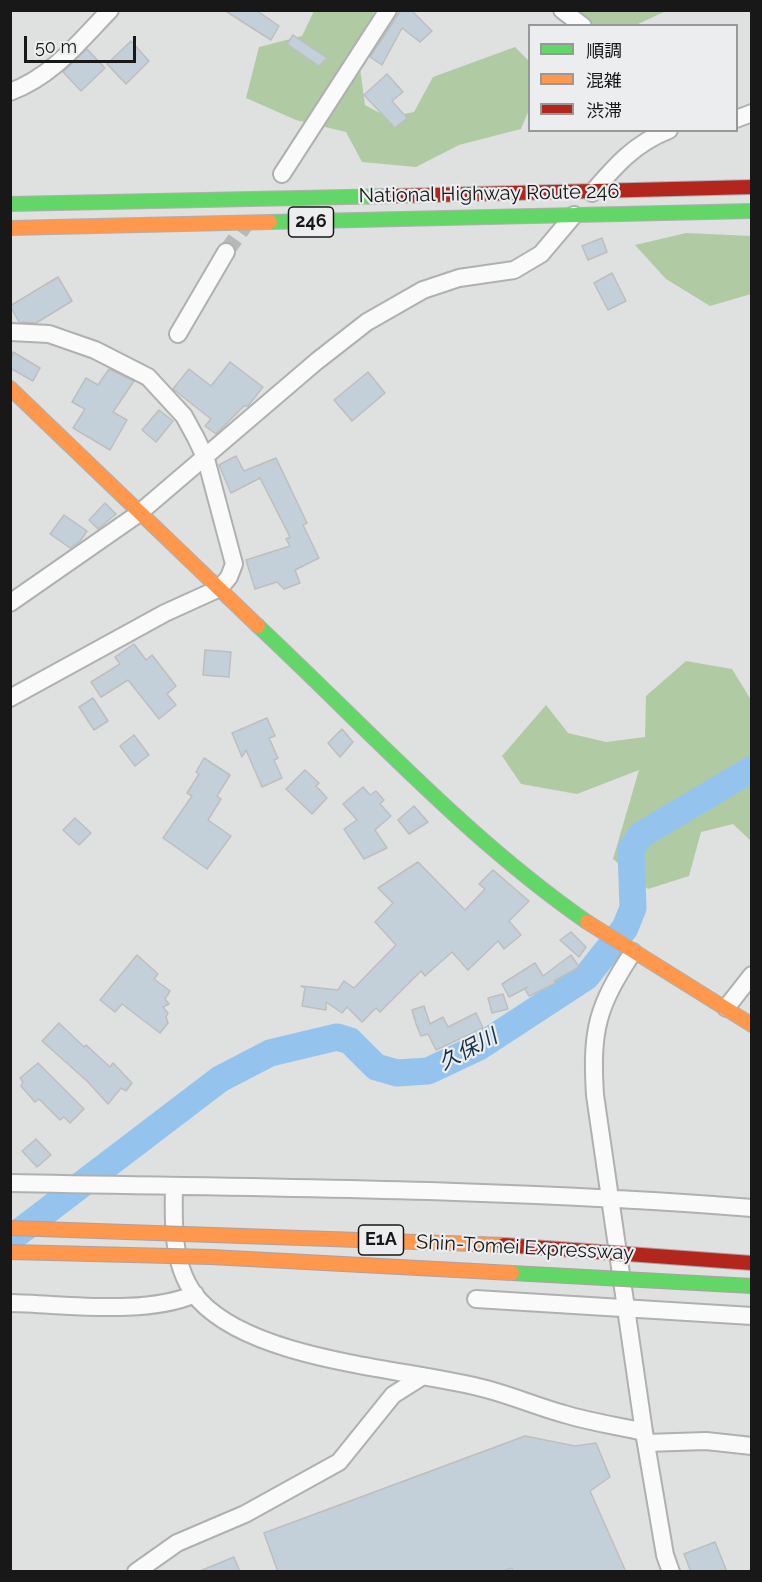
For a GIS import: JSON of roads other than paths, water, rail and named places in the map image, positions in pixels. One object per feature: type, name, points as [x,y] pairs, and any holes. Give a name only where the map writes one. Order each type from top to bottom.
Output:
[{"type":"main road","name":"National Highway Route 246","points":[[10,204],[752,187]]},
{"type":"main road","name":"National Highway Route 246","points":[[10,228],[752,211]]},
{"type":"main road","points":[[10,388],[138,514],[219,588],[457,816],[534,883],[630,950],[752,1025]]},
{"type":"main road","name":"Shin-Tomei Expressway","points":[[10,1228],[508,1245],[752,1263]]},
{"type":"main road","name":"Shin-Tomei Expressway","points":[[10,1252],[211,1257],[752,1286]]},
{"type":"street","points":[[10,92],[34,83],[54,67],[110,10]]},
{"type":"street","points":[[282,174],[388,10]]},
{"type":"street","points":[[562,10],[580,24]]},
{"type":"street","points":[[10,603],[138,514],[206,459],[317,361],[367,322],[423,290],[459,278],[514,270],[541,254],[619,161],[648,138],[664,132]]},
{"type":"street","points":[[178,334],[226,252]]},
{"type":"street","points":[[10,332],[49,334],[95,350],[148,377],[184,416],[206,459],[234,564],[229,577],[219,588],[165,613],[10,698]]},
{"type":"street","points":[[630,950],[609,988],[596,1022],[593,1063],[595,1095],[608,1198],[645,1438],[665,1555],[671,1572]]},
{"type":"street","points":[[726,1008],[752,975]]},
{"type":"street","points":[[10,1184],[608,1198],[752,1208]]},
{"type":"street","points":[[174,1187],[174,1239],[179,1260],[195,1294],[212,1312],[257,1336],[333,1359],[486,1389],[645,1438],[752,1446]]},
{"type":"street","points":[[10,1303],[152,1306],[179,1301],[195,1294]]},
{"type":"street","points":[[476,1299],[625,1306],[752,1316]]},
{"type":"street","points":[[136,1572],[177,1543],[245,1514],[339,1462],[393,1395],[423,1376]]},
{"type":"waterway","name":"久保川","points":[[14,1236],[220,1079],[270,1053],[337,1037],[350,1041],[376,1067],[397,1073],[428,1071],[479,1047],[586,977],[625,928],[633,908],[631,849],[641,835],[752,769]]},
{"type":"tunnel","points":[[226,252],[248,221]]}]
